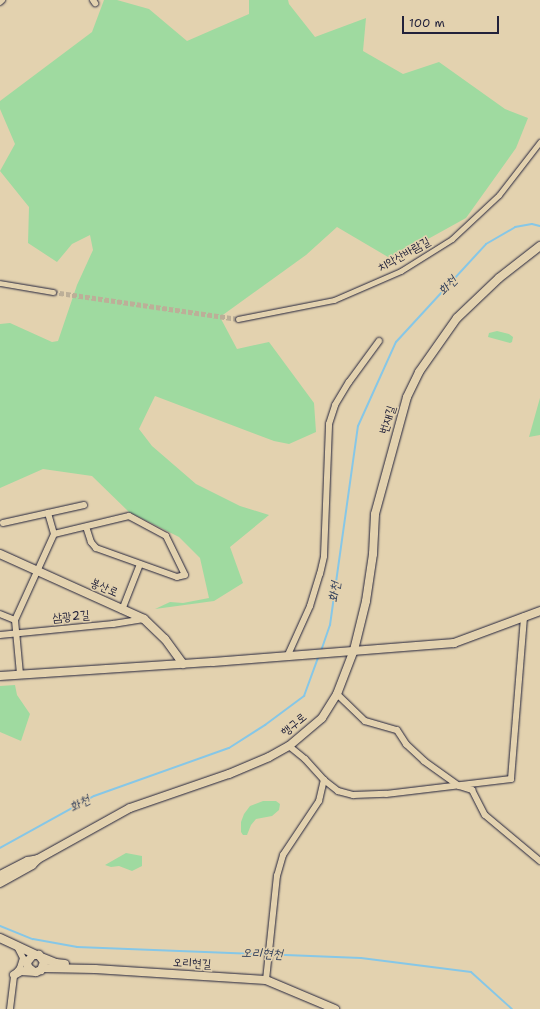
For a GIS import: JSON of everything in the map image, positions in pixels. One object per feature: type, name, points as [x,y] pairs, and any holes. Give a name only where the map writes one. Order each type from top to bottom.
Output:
[{"type":"street","name":"치악산바람길","points":[[238,319],[334,300],[401,271],[452,239],[489,205],[499,195],[540,142]]},
{"type":"street","name":"번재길","points":[[354,650],[367,594],[373,554],[375,514],[407,397],[419,372],[457,318],[499,278],[540,246]]},
{"type":"street","points":[[0,283],[54,292]]},
{"type":"street","points":[[287,656],[310,606],[324,556],[329,424],[338,399],[378,341]]},
{"type":"street","points":[[3,523],[84,505]]},
{"type":"street","points":[[20,674],[15,620],[36,570],[54,534],[48,513]]},
{"type":"street","points":[[54,534],[86,526],[129,516],[166,536],[185,575],[177,577],[96,548],[91,542],[86,526]]},
{"type":"street","name":"봉산로","points":[[0,554],[144,620],[165,639],[183,664]]},
{"type":"street","points":[[122,610],[140,564]]},
{"type":"street","points":[[0,676],[183,664],[454,643],[540,610]]},
{"type":"street","points":[[0,614],[15,620]]},
{"type":"street","points":[[289,746],[305,758],[324,780],[338,791],[353,795],[386,794],[511,779],[524,617]]},
{"type":"street","name":"삼광2길","points":[[0,634],[144,620]]},
{"type":"street","name":"행구로","points":[[0,883],[32,865],[38,859],[130,808],[229,774],[269,757],[289,746],[322,718],[337,694],[354,650]]},
{"type":"street","points":[[337,694],[365,721],[397,730],[406,744],[424,761],[459,786],[472,790],[485,815],[540,861]]},
{"type":"street","points":[[266,976],[277,876],[283,855],[318,801],[324,780]]},
{"type":"street","name":"행구로","points":[[0,875],[28,860],[38,859]]},
{"type":"street","points":[[0,938],[56,963],[96,969]]},
{"type":"street","points":[[17,946],[28,968],[33,971]]},
{"type":"street","points":[[10,1009],[14,975],[25,960],[30,956],[38,956],[44,962],[43,968],[38,971],[21,971],[14,975]]},
{"type":"street","name":"오리현길","points":[[43,968],[266,976],[335,1009]]},
{"type":"green space","points":[[104,0],[117,0],[149,9],[187,41],[249,14],[249,0],[288,0],[289,4],[315,37],[366,18],[363,51],[403,74],[439,62],[505,109],[528,118],[516,148],[466,218],[428,239],[388,257],[337,227],[306,255],[220,317],[237,349],[269,342],[314,403],[316,432],[289,444],[274,441],[155,396],[139,429],[152,446],[196,484],[240,506],[269,515],[230,547],[243,583],[214,601],[155,609],[170,602],[183,603],[209,598],[200,558],[179,537],[129,512],[92,476],[43,469],[0,488],[0,324],[10,323],[52,342],[58,341],[77,285],[93,250],[90,235],[72,244],[57,262],[28,243],[29,207],[0,171],[15,144],[0,109],[0,101],[92,32]]},
{"type":"green space","points":[[497,331],[509,334],[513,337],[512,342],[510,343],[488,337],[489,333]]},
{"type":"green space","points":[[540,398],[540,435],[529,437]]},
{"type":"green space","points":[[15,685],[17,695],[30,714],[21,741],[0,732],[0,686]]},
{"type":"green space","points":[[263,801],[276,801],[280,804],[279,810],[272,816],[256,819],[251,825],[247,835],[243,835],[241,832],[241,822],[244,814],[250,806]]},
{"type":"green space","points":[[126,853],[142,856],[142,866],[132,871],[119,866],[111,867],[105,865]]},
{"type":"waterway","name":"화천","points":[[321,651],[330,625],[358,426],[396,342],[486,244],[515,227],[532,224],[540,226]]},
{"type":"waterway","name":"화천","points":[[0,848],[94,796],[229,748],[265,725],[304,696],[319,655]]},
{"type":"waterway","name":"오리현천","points":[[0,926],[33,939],[77,947],[361,958],[471,972],[512,1009]]},
{"type":"tunnel","points":[[53,292],[238,319]]}]
